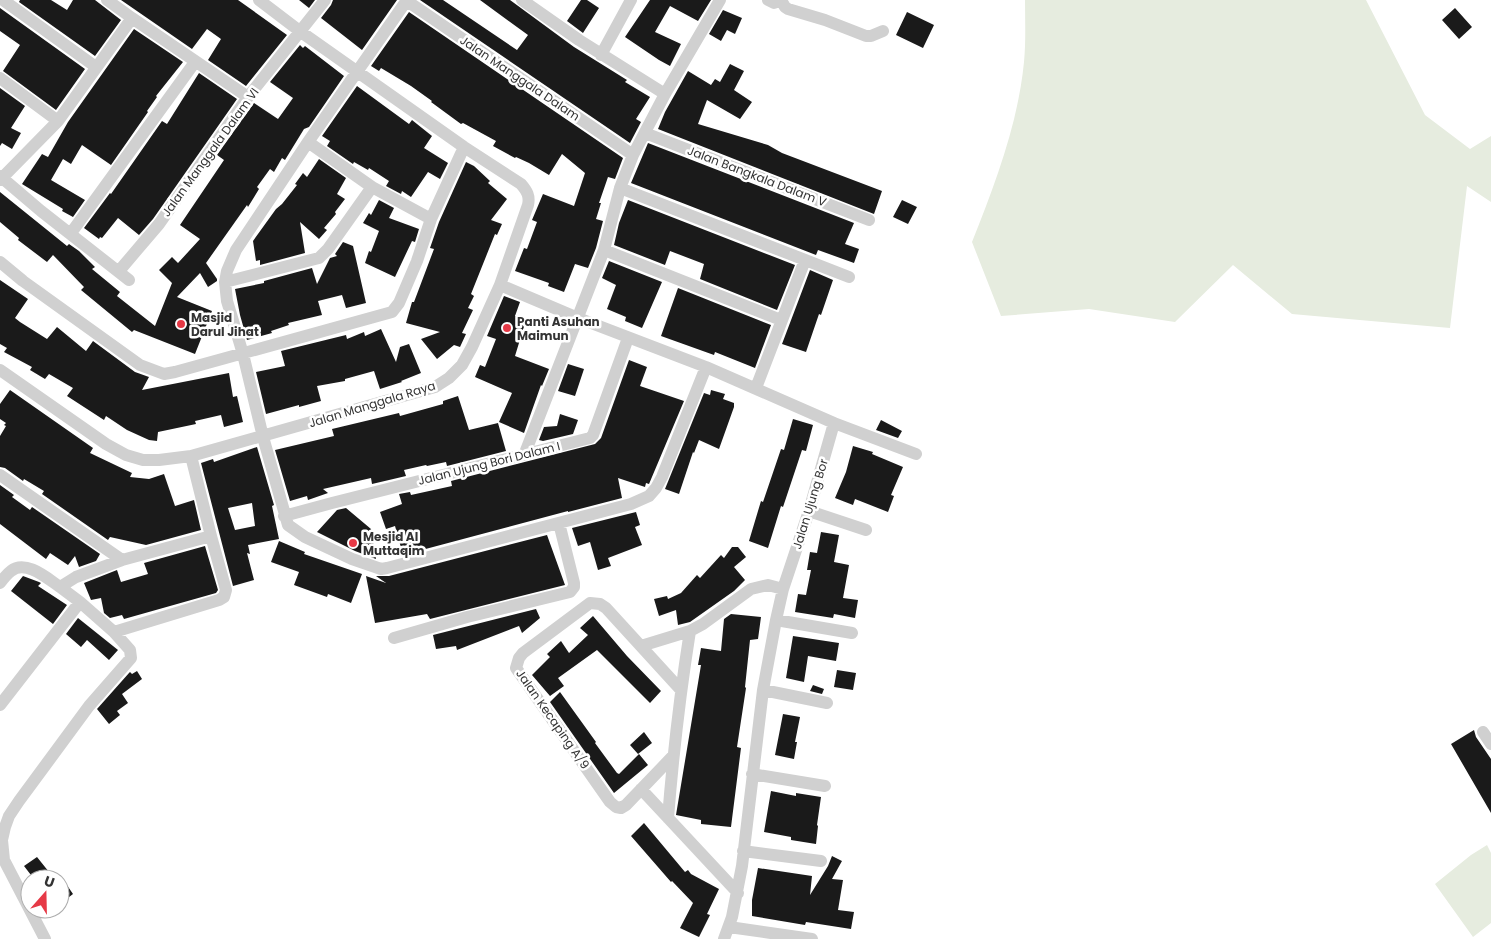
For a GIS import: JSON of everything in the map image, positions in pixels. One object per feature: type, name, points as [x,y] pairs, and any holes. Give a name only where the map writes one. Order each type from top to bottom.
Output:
[{"type":"street","points":[[3,0],[96,67]]},
{"type":"street","points":[[107,0],[248,97]]},
{"type":"street","name":"Jalan Manggala Raya","points":[[0,370],[106,444],[144,460],[159,460],[191,456],[263,437],[435,387],[462,365],[500,285],[528,205],[529,196],[521,184],[464,147],[301,32],[259,0]]},
{"type":"street","name":"Jalan Manggala Dalam VI","points":[[119,271],[159,224],[248,97],[325,0]]},
{"type":"street","points":[[407,0],[308,142],[236,250],[230,261],[225,282],[227,301],[243,354],[263,437],[288,525],[305,538],[352,559],[381,569],[631,504],[653,492],[662,477],[706,367]]},
{"type":"street","name":"Jalan Manggala Dalam","points":[[407,0],[633,155]]},
{"type":"street","points":[[522,0],[601,55],[665,94]]},
{"type":"street","points":[[601,55],[631,0]]},
{"type":"street","points":[[525,453],[604,250],[620,188],[633,155],[665,94],[720,0]]},
{"type":"street","points":[[768,0],[774,3],[782,0],[784,7],[788,9],[825,20],[862,35],[871,36],[883,31]]},
{"type":"street","points":[[129,280],[1,178],[58,121],[132,18]]},
{"type":"street","points":[[70,233],[195,62]]},
{"type":"street","points":[[0,78],[58,121]]},
{"type":"street","name":"Jalan Bangkala Dalam V","points":[[645,133],[869,220]]},
{"type":"street","points":[[308,142],[372,187],[431,219]]},
{"type":"street","points":[[0,262],[140,365],[164,374],[175,372],[392,312],[399,302],[417,262],[431,219],[464,147]]},
{"type":"street","points":[[225,282],[319,258],[328,249],[372,187]]},
{"type":"street","points":[[620,188],[848,277]]},
{"type":"street","points":[[604,250],[781,320]]},
{"type":"street","points":[[756,388],[804,260]]},
{"type":"street","points":[[500,285],[628,338],[706,367],[834,423],[916,454]]},
{"type":"street","name":"Jalan Ujung Bori Dalam I","points":[[284,516],[592,437],[628,338]]},
{"type":"street","name":"Jalan Ujung Bor","points":[[726,933],[738,893],[763,690],[776,620],[783,589],[809,511],[834,423]]},
{"type":"street","points":[[114,632],[224,597],[226,590],[191,456]]},
{"type":"street","points":[[0,474],[122,560]]},
{"type":"street","points":[[809,511],[866,530]]},
{"type":"street","points":[[394,638],[467,617],[570,592],[574,587],[574,583],[559,523]]},
{"type":"street","points":[[60,588],[76,577],[122,560],[211,536]]},
{"type":"street","points":[[0,583],[12,570],[20,567],[34,571],[80,602],[114,632],[130,650],[131,658],[89,706],[9,816],[2,840],[4,860],[45,939]]},
{"type":"street","points":[[641,646],[690,632],[751,589],[768,585],[783,589]]},
{"type":"street","points":[[0,705],[80,602]]},
{"type":"street","name":"Jalan Kecaping A/9","points":[[673,756],[623,808],[616,807],[516,668],[519,658],[523,653],[590,603],[600,604],[606,608],[680,689]]},
{"type":"street","points":[[776,620],[852,633]]},
{"type":"street","points":[[668,818],[680,689],[690,632]]},
{"type":"street","points":[[763,690],[827,703]]},
{"type":"street","points":[[1483,732],[1491,744]]},
{"type":"street","points":[[752,774],[825,786]]},
{"type":"street","points":[[641,789],[738,893]]},
{"type":"street","points":[[743,851],[821,861]]},
{"type":"street","points":[[726,933],[812,939]]},
{"type":"shaded area","points":[[1025,0],[1366,0],[1425,115],[1470,149],[1491,136],[1491,202],[1467,186],[1450,328],[1292,314],[1233,265],[1175,322],[1089,309],[1001,316],[972,242],[997,176],[1017,108],[1025,54]]},
{"type":"shaded area","points":[[1487,845],[1491,853],[1491,923],[1473,937],[1435,884],[1471,855]]},
{"type":"building","points":[[20,0],[51,0],[67,10],[73,0],[95,0],[121,20],[95,56],[19,2]]},
{"type":"building","points":[[121,0],[238,0],[287,35],[246,86],[208,60],[221,39],[207,29],[192,49]]},
{"type":"building","points":[[299,0],[315,0],[309,8]]},
{"type":"building","points":[[333,0],[397,0],[362,50],[321,18]]},
{"type":"building","points":[[420,0],[443,0],[517,50],[528,35],[480,0],[510,0],[574,47],[627,80],[625,82],[650,97],[636,119],[641,122],[630,143]]},
{"type":"building","points":[[581,0],[587,0],[599,8],[583,33],[567,21]]},
{"type":"building","points":[[650,0],[711,0],[698,21],[670,6],[655,32],[681,44],[670,66],[625,37]]},
{"type":"building","points":[[0,8],[85,69],[56,110],[3,71],[20,45],[0,31]]},
{"type":"building","points":[[1455,8],[1472,27],[1459,39],[1442,20]]},
{"type":"building","points":[[723,10],[742,18],[735,34],[727,30],[721,41],[709,34]]},
{"type":"building","points":[[409,12],[623,158],[615,179],[608,177],[599,203],[601,203],[596,219],[603,221],[596,248],[588,268],[575,264],[564,292],[548,286],[549,283],[515,271],[524,248],[527,249],[537,222],[532,220],[543,194],[574,206],[585,173],[562,154],[549,175],[529,163],[515,158],[493,146],[496,141],[463,123],[461,124],[411,86],[381,68],[379,71],[371,66]]},
{"type":"building","points":[[907,12],[934,25],[923,48],[896,35]]},
{"type":"building","points":[[134,29],[183,62],[156,96],[148,112],[111,165],[82,145],[71,164],[63,159],[51,180],[85,200],[73,217],[22,184],[42,154],[48,157],[68,122]]},
{"type":"building","points":[[300,45],[303,48],[305,46],[344,76],[309,127],[304,129],[285,160],[282,158],[274,172],[270,169],[257,187],[259,189],[248,207],[247,205],[206,263],[217,281],[208,287],[200,273],[177,297],[212,311],[195,354],[134,330],[132,332],[81,290],[84,287],[53,255],[47,262],[18,240],[19,238],[0,222],[0,192],[67,246],[69,244],[79,251],[95,267],[92,269],[120,292],[117,296],[155,326],[172,283],[159,270],[172,257],[178,263],[200,239],[180,225],[224,160],[217,155],[254,103],[278,119],[293,98],[270,82]]},
{"type":"building","points":[[730,64],[744,71],[734,90],[752,102],[740,119],[707,100],[698,124],[768,145],[782,153],[882,191],[874,214],[658,129],[665,112],[688,71],[711,85],[715,79],[720,82]]},
{"type":"building","points":[[199,73],[237,99],[153,219],[139,235],[118,218],[102,238],[100,237],[99,239],[84,228],[111,194],[162,121],[167,124]]},
{"type":"building","points":[[357,86],[409,124],[412,120],[432,136],[424,148],[448,163],[440,179],[428,172],[411,197],[402,191],[401,194],[386,186],[389,181],[369,168],[368,170],[354,162],[353,164],[327,146],[330,141],[322,136]]},
{"type":"building","points":[[0,88],[25,106],[11,128],[21,133],[12,149],[2,143],[0,146]]},
{"type":"building","points":[[648,143],[854,223],[845,244],[859,249],[854,263],[818,250],[816,255],[631,183]]},
{"type":"building","points":[[319,159],[346,178],[337,194],[345,199],[335,212],[336,214],[324,228],[327,230],[319,239],[300,222],[305,253],[260,265],[260,260],[256,261],[253,241],[276,209],[297,185],[295,184],[303,173],[307,177]]},
{"type":"building","points":[[466,162],[474,166],[490,181],[488,183],[507,199],[491,220],[502,224],[497,235],[495,234],[471,294],[474,296],[468,308],[473,310],[462,333],[466,334],[460,347],[454,345],[437,359],[421,339],[440,332],[406,323],[412,302],[414,302],[434,249],[430,248],[439,222]]},
{"type":"building","points":[[379,200],[394,208],[389,218],[419,229],[415,242],[412,241],[395,277],[365,263],[379,231],[363,223],[369,213],[371,215]]},
{"type":"building","points":[[628,200],[795,265],[777,310],[700,279],[704,264],[670,251],[665,265],[614,245],[619,223]]},
{"type":"building","points":[[902,200],[917,207],[908,224],[893,217]]},
{"type":"building","points":[[343,242],[353,246],[366,303],[346,308],[342,295],[318,301],[322,315],[288,323],[289,325],[271,331],[272,333],[247,340],[235,289],[264,283],[264,281],[312,268],[317,284],[330,258],[337,256],[335,254]]},
{"type":"building","points":[[609,261],[662,282],[642,328],[625,321],[626,317],[607,309],[616,285],[602,278]]},
{"type":"building","points":[[810,270],[833,280],[806,352],[782,344]]},
{"type":"building","points":[[0,280],[28,299],[15,318],[20,322],[47,339],[57,327],[86,351],[93,341],[135,372],[149,377],[142,390],[229,373],[233,397],[237,396],[243,422],[224,427],[221,415],[195,421],[196,424],[158,432],[157,441],[149,440],[127,430],[106,416],[104,420],[67,396],[73,388],[49,374],[45,379],[30,370],[32,367],[4,352],[7,348],[0,344]]},
{"type":"building","points":[[678,288],[771,325],[755,368],[715,352],[714,355],[661,336]]},
{"type":"building","points":[[504,296],[520,302],[515,316],[526,320],[515,356],[549,369],[541,385],[524,433],[499,422],[512,393],[475,377],[480,365],[485,367],[496,339],[487,336]]},
{"type":"building","points":[[381,329],[396,362],[400,347],[409,344],[421,373],[380,389],[374,371],[345,379],[345,381],[317,386],[321,401],[266,414],[256,372],[285,366],[281,351],[346,335],[347,339],[364,332],[365,336]]},
{"type":"building","points":[[629,360],[647,367],[640,386],[684,401],[649,484],[646,483],[645,487],[618,478],[622,498],[403,555],[395,526],[386,529],[380,512],[402,504],[399,494],[410,492],[411,495],[452,486],[451,481],[595,444],[601,438]]},
{"type":"building","points":[[568,364],[584,369],[575,396],[558,391]]},
{"type":"building","points":[[10,390],[93,448],[90,453],[132,473],[130,477],[149,479],[164,474],[175,506],[194,500],[201,530],[146,545],[110,537],[108,540],[42,494],[44,491],[24,479],[23,481],[5,468],[0,467],[0,436],[6,423],[0,419],[0,404]]},
{"type":"building","points":[[711,390],[725,394],[723,399],[734,403],[719,449],[699,440],[679,494],[665,489],[704,393],[710,395]]},
{"type":"building","points":[[458,396],[469,430],[498,423],[506,451],[447,466],[446,462],[404,470],[406,476],[372,484],[371,478],[323,489],[328,493],[308,500],[307,496],[290,501],[275,450],[334,436],[332,429],[399,413],[400,416],[443,404],[443,401]]},
{"type":"building","points":[[560,414],[578,420],[573,434],[543,441],[539,440],[544,427],[557,426]]},
{"type":"building","points":[[793,419],[813,425],[806,451],[802,450],[768,548],[749,541],[761,501],[763,502],[781,449],[784,450]]},
{"type":"building","points":[[881,420],[902,431],[898,438],[876,430]]},
{"type":"building","points":[[853,446],[873,452],[872,454],[903,467],[891,495],[894,496],[888,512],[855,499],[853,505],[835,498],[846,472]]},
{"type":"building","points":[[257,447],[274,505],[272,506],[279,539],[248,545],[250,554],[247,553],[254,580],[233,586],[201,463],[213,459],[214,462]],"holes":[[[252,503],[255,526],[235,530],[228,508]]]},
{"type":"building","points":[[0,485],[14,495],[12,497],[30,510],[32,507],[100,554],[96,561],[79,567],[75,556],[68,565],[50,553],[46,559],[0,524]]},
{"type":"building","name":"Mesjid Al Muttaqim","points":[[346,508],[371,529],[376,559],[317,532],[337,510]]},
{"type":"building","points":[[636,512],[640,525],[635,527],[642,545],[608,558],[611,566],[598,570],[590,542],[578,546],[572,528]]},
{"type":"building","points":[[821,532],[839,535],[834,562],[849,565],[843,598],[858,600],[855,618],[834,614],[833,618],[795,612],[798,594],[806,595],[811,570],[807,570],[810,552],[817,553]]},
{"type":"building","points":[[547,535],[565,585],[430,619],[427,614],[375,623],[366,576],[386,583],[376,576],[389,576]]},
{"type":"building","points":[[279,541],[305,552],[304,554],[362,574],[351,603],[328,594],[327,597],[294,585],[299,572],[271,562]]},
{"type":"building","points":[[205,546],[218,590],[216,593],[124,619],[122,615],[110,618],[104,613],[101,598],[91,600],[84,583],[117,570],[121,582],[148,574],[144,563]]},
{"type":"building","points":[[732,547],[738,547],[746,557],[734,567],[745,580],[734,591],[690,622],[678,625],[676,610],[659,616],[654,599],[667,596],[668,599],[681,593],[697,575],[700,578],[721,555],[724,558]]},
{"type":"building","points":[[23,576],[41,583],[38,586],[67,605],[53,624],[11,591]]},
{"type":"building","points":[[536,609],[540,618],[522,633],[519,626],[457,650],[456,646],[436,649],[433,635]]},
{"type":"building","points":[[731,614],[761,617],[758,639],[750,640],[746,688],[737,747],[741,748],[731,827],[701,824],[701,820],[676,815],[701,665],[698,665],[701,648],[721,651],[724,619]]},
{"type":"building","points":[[593,616],[627,656],[661,691],[650,703],[597,650],[558,678],[564,686],[550,696],[532,675],[550,657],[547,654],[561,641],[569,653],[588,635],[580,628]]},
{"type":"building","points":[[78,618],[118,650],[109,660],[87,640],[81,647],[66,634]]},
{"type":"building","points":[[793,636],[839,643],[836,661],[808,656],[804,682],[786,678]]},
{"type":"building","points":[[837,670],[856,673],[853,690],[834,687]]},
{"type":"building","points":[[137,671],[142,679],[122,694],[128,703],[117,711],[120,715],[109,724],[97,709],[130,672],[132,674]]},
{"type":"building","points":[[813,685],[824,689],[822,694],[810,691]]},
{"type":"building","points":[[560,692],[617,773],[619,774],[639,754],[648,765],[614,793],[550,702]]},
{"type":"building","points":[[783,714],[800,717],[794,759],[775,755]]},
{"type":"building","points":[[1474,730],[1476,737],[1491,759],[1491,813],[1451,744]]},
{"type":"building","points":[[644,732],[652,743],[638,754],[630,745]]},
{"type":"building","points":[[771,791],[796,796],[796,793],[821,797],[816,844],[791,840],[791,837],[764,832]]},
{"type":"building","points":[[644,823],[685,872],[688,870],[691,874],[719,889],[707,914],[710,915],[699,937],[680,928],[693,903],[671,882],[631,836]]},
{"type":"building","points":[[832,856],[842,861],[832,879],[843,880],[838,910],[854,912],[851,929],[806,922],[805,925],[752,916],[752,900],[758,868],[812,876],[810,895]]},
{"type":"building","points":[[37,857],[47,869],[26,869],[24,866]]},
{"type":"place","name":"Masjid Darul Jihat","points":[[181,324]]},
{"type":"place","name":"Panti Asuhan Maimun","points":[[507,328]]},
{"type":"place","name":"Mesjid Al Muttaqim","points":[[353,543]]}]
